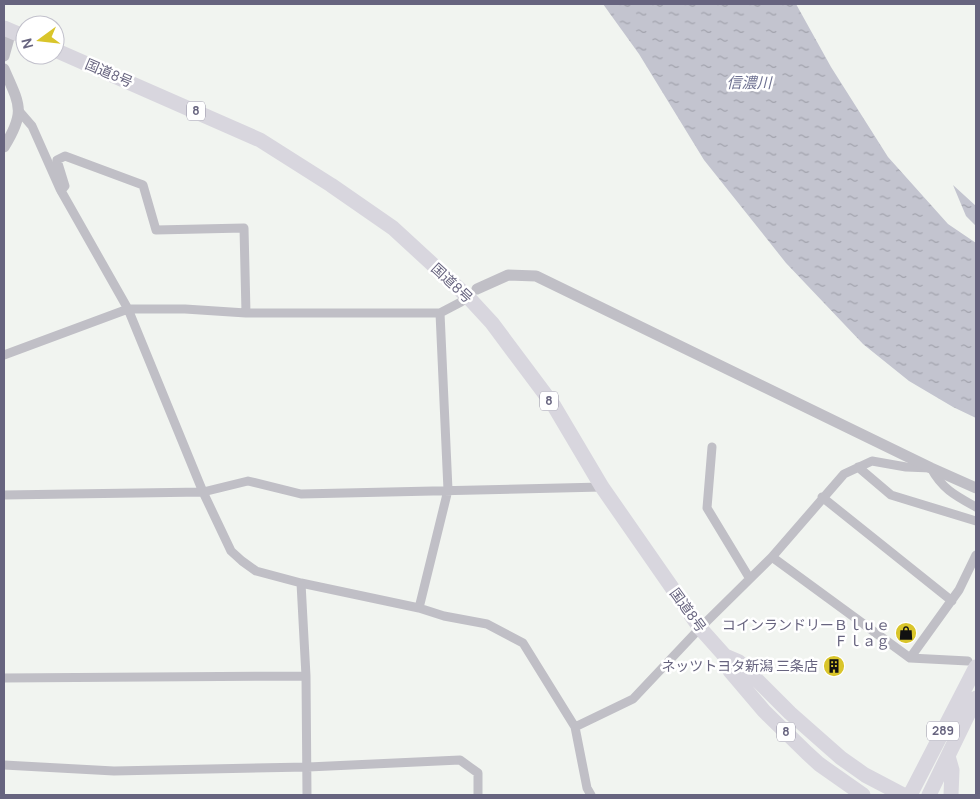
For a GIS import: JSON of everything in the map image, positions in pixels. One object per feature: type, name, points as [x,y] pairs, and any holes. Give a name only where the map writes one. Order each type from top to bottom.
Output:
[{"type":"highway","name":"国道8号","points":[[65,54],[260,140],[331,185],[393,228],[472,293],[554,406],[602,487],[700,628],[724,656],[730,671],[764,711],[819,764],[863,795]]},
{"type":"highway","name":"国道8号","points":[[724,656],[739,662],[790,713],[841,758],[903,795]]},
{"type":"highway","name":"289","points":[[910,795],[972,664]]},
{"type":"highway","name":"289","points":[[929,795],[976,698]]},
{"type":"highway","points":[[948,756],[952,770],[951,795]]},
{"type":"street","points":[[4,56],[13,32]]},
{"type":"street","points":[[4,69],[18,99],[19,111],[15,129],[4,147]]},
{"type":"street","points":[[19,111],[32,126],[61,192],[128,309],[203,492],[231,551],[242,562],[256,571],[301,583],[419,608],[444,616],[487,624],[523,643],[576,727],[587,788],[591,795]]},
{"type":"street","points":[[61,192],[64,186],[57,160],[65,156],[143,185],[156,230],[244,228],[246,313]]},
{"type":"street","points":[[4,354],[128,309],[185,309],[246,313],[440,313],[472,293],[508,275],[536,276],[931,468],[976,488]]},
{"type":"street","points":[[419,608],[448,490],[440,313]]},
{"type":"street","points":[[712,447],[707,508],[750,579]]},
{"type":"street","points":[[576,727],[633,699],[700,628],[772,557],[822,497],[844,474],[872,461],[906,467],[931,468]]},
{"type":"street","points":[[858,467],[891,495],[976,521]]},
{"type":"street","points":[[931,468],[934,476],[950,493],[976,507]]},
{"type":"street","points":[[4,495],[203,492],[248,481],[300,494],[602,487]]},
{"type":"street","points":[[822,497],[952,602]]},
{"type":"street","points":[[910,658],[952,602],[976,555]]},
{"type":"street","points":[[772,557],[910,658],[972,664]]},
{"type":"street","points":[[301,583],[306,676],[307,795]]},
{"type":"street","points":[[4,678],[306,676]]},
{"type":"street","points":[[4,765],[114,771],[308,767],[460,760],[478,773],[478,795]]},
{"type":"water","name":"信濃川","points":[[603,4],[796,4],[831,67],[888,157],[948,224],[976,243],[976,418],[909,381],[863,344],[786,263],[704,160],[639,54]]},
{"type":"water","points":[[953,185],[976,206],[976,226],[966,216]]},
{"type":"place","name":"コインランドリーＢｌｕｅ Ｆｌａｇ","points":[[906,633]]},
{"type":"place","name":"ネッツトヨタ新潟 三条店","points":[[834,666]]}]
